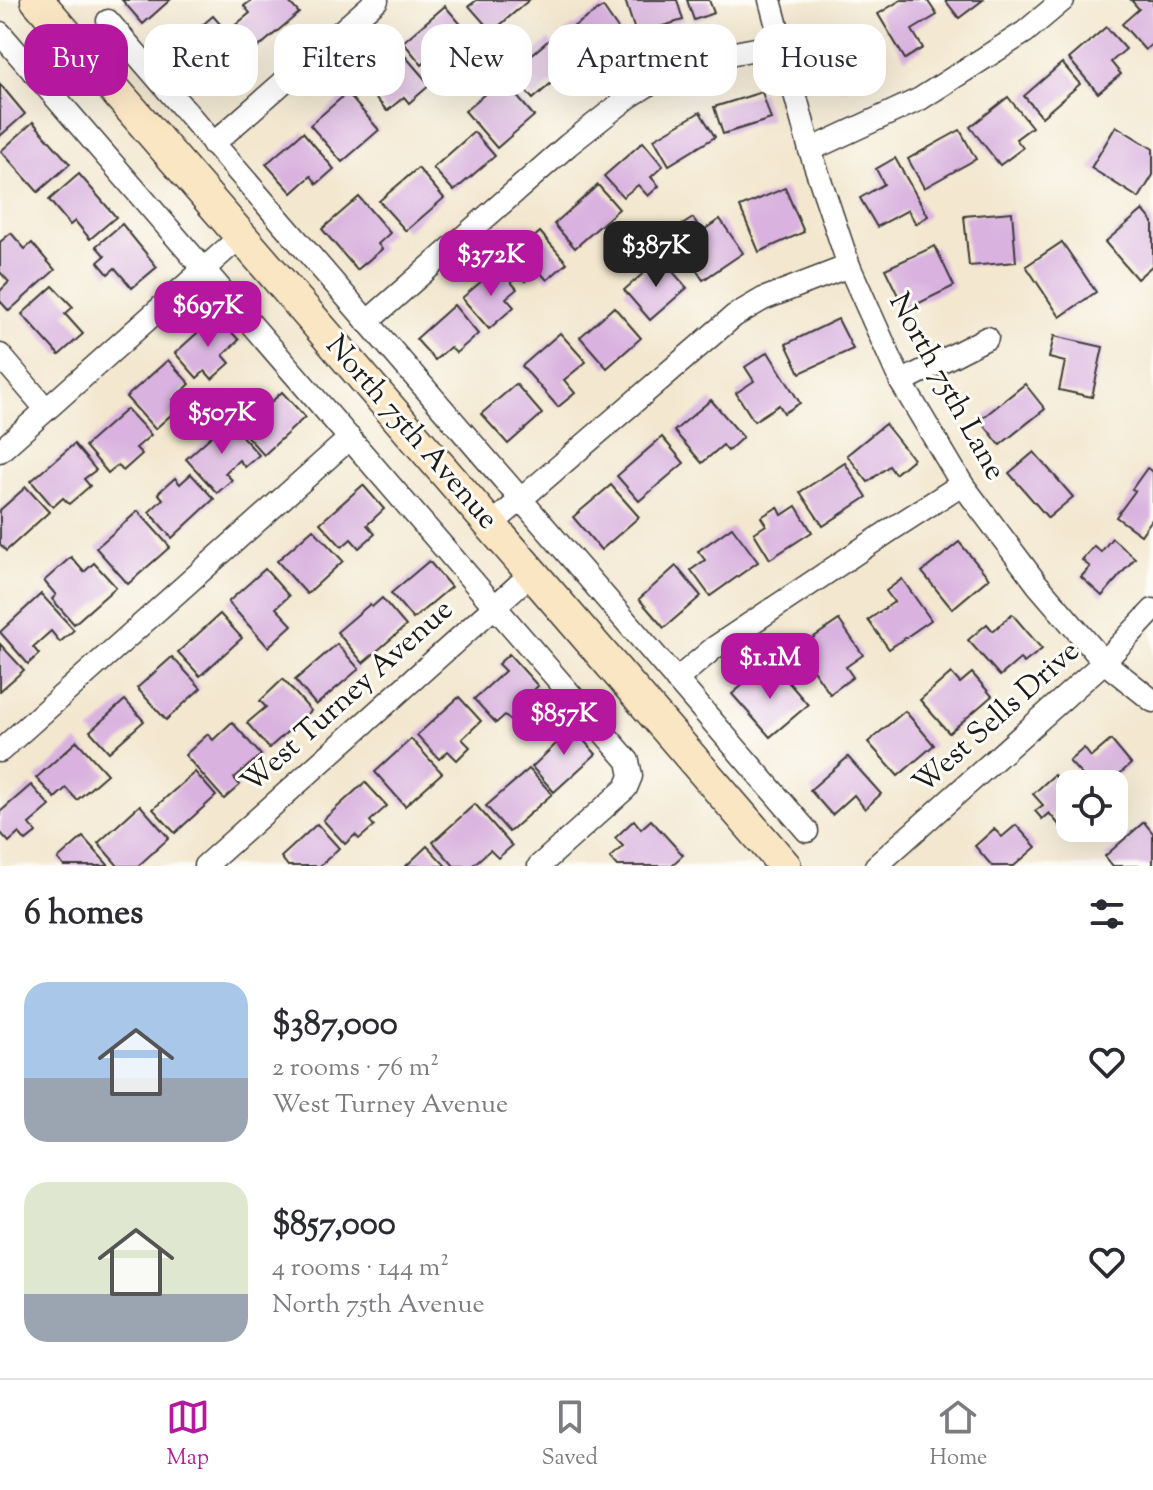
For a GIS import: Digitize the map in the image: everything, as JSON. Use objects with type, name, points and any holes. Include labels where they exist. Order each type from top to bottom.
[{"type":"main road","name":"North 75th Avenue","points":[[37,0],[785,866]]},
{"type":"street","points":[[213,144],[377,0]]},
{"type":"street","name":"North 75th Lane","points":[[770,0],[777,24]]},
{"type":"street","points":[[810,150],[920,99],[1025,32],[1063,0]]},
{"type":"street","name":"North 75th Avenue","points":[[108,21],[807,831]]},
{"type":"street","name":"North 75th Avenue","points":[[0,33],[628,761],[631,776],[626,788],[539,866]]},
{"type":"street","points":[[367,322],[568,145],[629,97],[664,75],[724,55],[753,50]]},
{"type":"street","name":"North 75th Lane","points":[[796,96],[810,150],[849,266],[901,382],[962,484],[1037,584],[1104,662],[1153,701]]},
{"type":"street","points":[[0,451],[241,236]]},
{"type":"street","points":[[491,525],[734,316],[763,299],[849,266]]},
{"type":"street","points":[[901,382],[987,338]]},
{"type":"street","points":[[0,355],[46,409]]},
{"type":"street","points":[[0,751],[350,438]]},
{"type":"street","points":[[676,680],[714,648],[962,484]]},
{"type":"street","name":"West Turney Avenue","points":[[205,866],[532,573]]},
{"type":"street","name":"West Sells Drive","points":[[876,866],[1104,662],[1153,610]]},
{"type":"building","points":[[122,0],[170,0],[143,24]]},
{"type":"building","points":[[252,0],[287,0],[299,13],[286,24],[274,24],[274,34],[258,47],[258,24],[236,24],[250,13],[244,6]]},
{"type":"building","points":[[477,0],[529,0],[501,24],[485,24],[469,6]]},
{"type":"building","points":[[625,0],[677,0],[683,20],[670,24],[633,24]]},
{"type":"building","points":[[687,0],[709,0],[714,13],[694,20]]},
{"type":"building","points":[[901,0],[927,0],[937,15],[912,30],[923,48],[905,59],[878,14]]},
{"type":"building","points":[[945,0],[983,0],[959,18]]},
{"type":"building","points":[[1131,0],[1153,0],[1153,43],[1145,50],[1122,24],[1139,9]]},
{"type":"building","points":[[445,6],[461,24],[424,24]]},
{"type":"building","points":[[603,7],[615,24],[577,24]]},
{"type":"building","points":[[213,16],[220,24],[204,24]]},
{"type":"building","points":[[421,27],[421,64],[405,44],[405,40]]},
{"type":"building","points":[[1106,27],[1126,49],[1111,62],[1121,74],[1098,93],[1069,59]]},
{"type":"building","points":[[548,41],[548,86],[533,99],[530,96],[532,54]]},
{"type":"building","points":[[405,56],[421,75],[421,93],[409,103],[404,97],[387,111],[374,96],[405,96]]},
{"type":"building","points":[[1062,63],[1080,84],[1042,117],[1024,96]]},
{"type":"building","points":[[0,84],[25,114],[0,136]]},
{"type":"building","points":[[753,95],[763,96],[771,119],[723,134],[714,107]]},
{"type":"building","points":[[344,96],[350,96],[379,130],[342,162],[310,125]]},
{"type":"building","points":[[482,96],[517,96],[534,116],[497,148],[465,111]]},
{"type":"building","points":[[1008,97],[1032,127],[1016,139],[1023,148],[1000,165],[970,127]]},
{"type":"building","points":[[700,112],[715,137],[669,165],[654,139]]},
{"type":"building","points":[[33,122],[70,164],[38,192],[1,151]]},
{"type":"building","points":[[1116,126],[1153,149],[1153,175],[1139,198],[1091,168]]},
{"type":"building","points":[[960,130],[976,159],[924,188],[908,159]]},
{"type":"building","points":[[303,132],[334,169],[317,184],[311,176],[292,193],[266,164]]},
{"type":"building","points":[[474,132],[495,156],[454,191],[433,168]]},
{"type":"building","points":[[643,142],[663,166],[651,177],[659,186],[648,196],[638,185],[623,197],[604,176]]},
{"type":"building","points":[[895,158],[928,216],[916,224],[908,210],[877,227],[860,198],[884,184],[876,169]]},
{"type":"building","points":[[418,168],[444,198],[406,231],[379,201]]},
{"type":"building","points":[[79,174],[116,217],[90,239],[75,221],[70,225],[49,200]]},
{"type":"building","points":[[598,185],[619,209],[575,248],[554,224]]},
{"type":"building","points":[[785,188],[804,232],[759,252],[740,207]]},
{"type":"building","points":[[359,197],[390,233],[378,244],[382,249],[357,270],[322,229]]},
{"type":"building","points":[[1143,210],[1153,222],[1153,265],[1137,279],[1105,242]]},
{"type":"building","points":[[1012,212],[1016,262],[969,266],[964,216]]},
{"type":"building","points":[[693,218],[702,231],[720,219],[743,253],[703,280],[671,232]]},
{"type":"building","points":[[122,224],[157,267],[132,288],[115,268],[108,274],[98,262],[105,256],[96,246]]},
{"type":"building","points":[[540,232],[567,263],[547,280],[538,270],[525,281],[507,261]]},
{"type":"building","points":[[11,233],[25,249],[32,243],[55,270],[9,311],[0,301],[0,291],[9,282],[0,272],[0,242]]},
{"type":"building","points":[[1062,242],[1096,292],[1060,317],[1026,266]]},
{"type":"building","points":[[935,246],[954,286],[905,310],[885,269]]},
{"type":"building","points":[[661,258],[687,288],[650,320],[624,290]]},
{"type":"building","points":[[498,267],[517,289],[506,298],[514,307],[489,329],[462,298]]},
{"type":"building","points":[[53,286],[73,307],[65,314],[83,334],[59,355],[22,314]]},
{"type":"building","points":[[454,305],[478,334],[456,353],[450,347],[435,360],[416,339]]},
{"type":"building","points":[[614,307],[641,338],[607,368],[580,337]]},
{"type":"building","points":[[216,316],[239,340],[223,355],[230,363],[212,379],[205,371],[197,378],[175,353]]},
{"type":"building","points":[[838,319],[853,349],[800,373],[786,344]]},
{"type":"building","points":[[560,333],[586,362],[564,380],[575,393],[558,407],[522,366]]},
{"type":"building","points":[[1054,336],[1103,347],[1092,397],[1059,390],[1065,362],[1049,358]]},
{"type":"building","points":[[768,352],[800,403],[784,413],[779,405],[754,421],[736,393],[754,381],[745,367]]},
{"type":"building","points":[[168,360],[190,384],[173,400],[180,407],[155,429],[126,397]]},
{"type":"building","points":[[516,384],[542,414],[508,444],[481,414]]},
{"type":"building","points":[[1025,384],[1045,409],[1000,445],[980,420]]},
{"type":"building","points":[[282,392],[305,417],[264,455],[241,430],[250,421],[244,415],[260,400],[266,407]]},
{"type":"building","points":[[711,400],[743,437],[728,451],[723,445],[702,463],[674,431]]},
{"type":"building","points":[[127,409],[151,435],[136,448],[142,454],[123,471],[118,465],[108,473],[85,446]]},
{"type":"building","points":[[228,421],[259,455],[245,467],[239,460],[225,473],[232,480],[217,493],[186,459]]},
{"type":"building","points":[[885,424],[913,459],[895,474],[889,466],[868,482],[847,455]]},
{"type":"building","points":[[662,437],[684,463],[639,501],[617,476]]},
{"type":"building","points":[[74,444],[96,470],[84,479],[90,486],[69,504],[63,498],[53,507],[31,481]]},
{"type":"building","points":[[1034,452],[1073,497],[1048,518],[1009,473]]},
{"type":"building","points":[[845,463],[867,497],[823,526],[800,492]]},
{"type":"building","points":[[1147,468],[1153,472],[1153,518],[1141,535],[1116,517]]},
{"type":"building","points":[[191,474],[214,499],[172,538],[149,512],[163,499],[158,493],[175,478],[180,484]]},
{"type":"building","points":[[363,485],[384,509],[367,525],[375,534],[359,548],[351,539],[342,547],[320,523]]},
{"type":"building","points":[[611,485],[639,517],[601,550],[573,517]]},
{"type":"building","points":[[26,487],[49,512],[6,551],[0,544],[0,510]]},
{"type":"building","points":[[796,506],[812,532],[770,559],[754,533],[766,525],[761,517],[778,507],[782,515]]},
{"type":"building","points":[[138,511],[170,547],[128,584],[96,548]]},
{"type":"building","points":[[732,527],[758,562],[710,596],[691,570],[705,560],[698,551]]},
{"type":"building","points":[[313,529],[343,561],[307,594],[277,561]]},
{"type":"building","points":[[1112,538],[1135,558],[1102,596],[1081,577],[1090,567],[1082,560],[1094,546],[1101,552]]},
{"type":"building","points":[[959,542],[989,578],[952,609],[922,572]]},
{"type":"building","points":[[71,557],[84,572],[94,563],[116,587],[74,624],[52,599],[56,595],[44,581]]},
{"type":"building","points":[[429,561],[451,587],[413,619],[391,593]]},
{"type":"building","points":[[676,566],[701,596],[664,628],[639,599]]},
{"type":"building","points":[[265,569],[289,596],[276,608],[292,625],[268,647],[228,602]]},
{"type":"building","points":[[902,579],[931,620],[889,649],[868,620],[894,602],[886,591]]},
{"type":"building","points":[[41,594],[74,630],[60,642],[51,631],[33,647],[39,654],[28,664],[0,632]]},
{"type":"building","points":[[382,598],[406,626],[363,663],[337,632],[370,604],[372,607]]},
{"type":"building","points":[[220,614],[242,638],[200,676],[178,652]]},
{"type":"building","points":[[1012,614],[1042,649],[1024,663],[1020,659],[1000,676],[968,640],[987,624],[993,631]]},
{"type":"building","points":[[839,620],[863,655],[846,667],[853,677],[830,694],[798,648]]},
{"type":"building","points":[[0,644],[24,670],[0,691]]},
{"type":"building","points":[[337,644],[359,669],[316,705],[295,680]]},
{"type":"building","points":[[509,654],[538,686],[521,701],[528,708],[512,722],[505,715],[496,723],[474,699],[505,671],[498,664]]},
{"type":"building","points":[[172,657],[201,688],[166,720],[137,688]]},
{"type":"building","points":[[778,670],[808,705],[770,737],[732,694],[758,672],[766,681]]},
{"type":"building","points":[[951,673],[960,683],[972,673],[992,696],[949,733],[920,700]]},
{"type":"building","points":[[283,679],[311,711],[269,748],[247,723],[266,707],[260,701]]},
{"type":"building","points":[[459,697],[481,721],[462,739],[470,747],[457,760],[448,751],[439,759],[417,735]]},
{"type":"building","points":[[125,700],[144,721],[109,752],[90,731]]},
{"type":"building","points":[[905,711],[934,745],[898,776],[868,742]]},
{"type":"building","points":[[565,720],[596,754],[554,792],[532,767],[558,742],[550,733]]},
{"type":"building","points":[[232,722],[261,755],[234,778],[240,785],[224,799],[185,755],[208,734],[213,740]]},
{"type":"building","points":[[411,739],[442,773],[405,806],[375,772]]},
{"type":"building","points":[[1111,740],[1131,764],[1124,770],[1077,770],[1069,761],[1084,748],[1091,757]]},
{"type":"building","points":[[77,741],[107,774],[77,800],[66,788],[55,798],[36,778]]},
{"type":"building","points":[[848,757],[881,794],[865,809],[854,795],[832,815],[810,790]]},
{"type":"building","points":[[529,769],[552,794],[509,832],[486,806]]},
{"type":"building","points":[[195,772],[216,796],[175,833],[153,809]]},
{"type":"building","points":[[1054,775],[1056,777],[1056,821],[1049,813],[1042,819],[1035,811],[1043,805],[1033,794]]},
{"type":"building","points":[[365,782],[387,806],[370,821],[374,826],[359,839],[355,835],[345,844],[323,820]]},
{"type":"building","points":[[31,785],[50,806],[29,824],[36,833],[26,841],[19,833],[9,842],[0,832],[0,812]]},
{"type":"building","points":[[475,804],[512,846],[498,858],[490,850],[472,866],[454,866],[433,842]]},
{"type":"building","points":[[140,805],[169,838],[138,866],[118,866],[98,843]]},
{"type":"building","points":[[634,820],[641,829],[651,820],[683,855],[671,866],[617,866],[610,858],[623,846],[615,838]]},
{"type":"building","points":[[1144,822],[1153,833],[1153,866],[1113,866],[1105,856],[1121,842],[1128,842],[1128,836]]},
{"type":"building","points":[[317,824],[339,848],[320,866],[288,866],[281,857]]},
{"type":"building","points":[[1016,825],[1036,847],[1014,866],[992,866],[975,846],[994,829],[1002,837]]},
{"type":"building","points":[[83,837],[109,866],[64,866],[58,859]]},
{"type":"building","points":[[427,846],[446,866],[406,866]]}]
